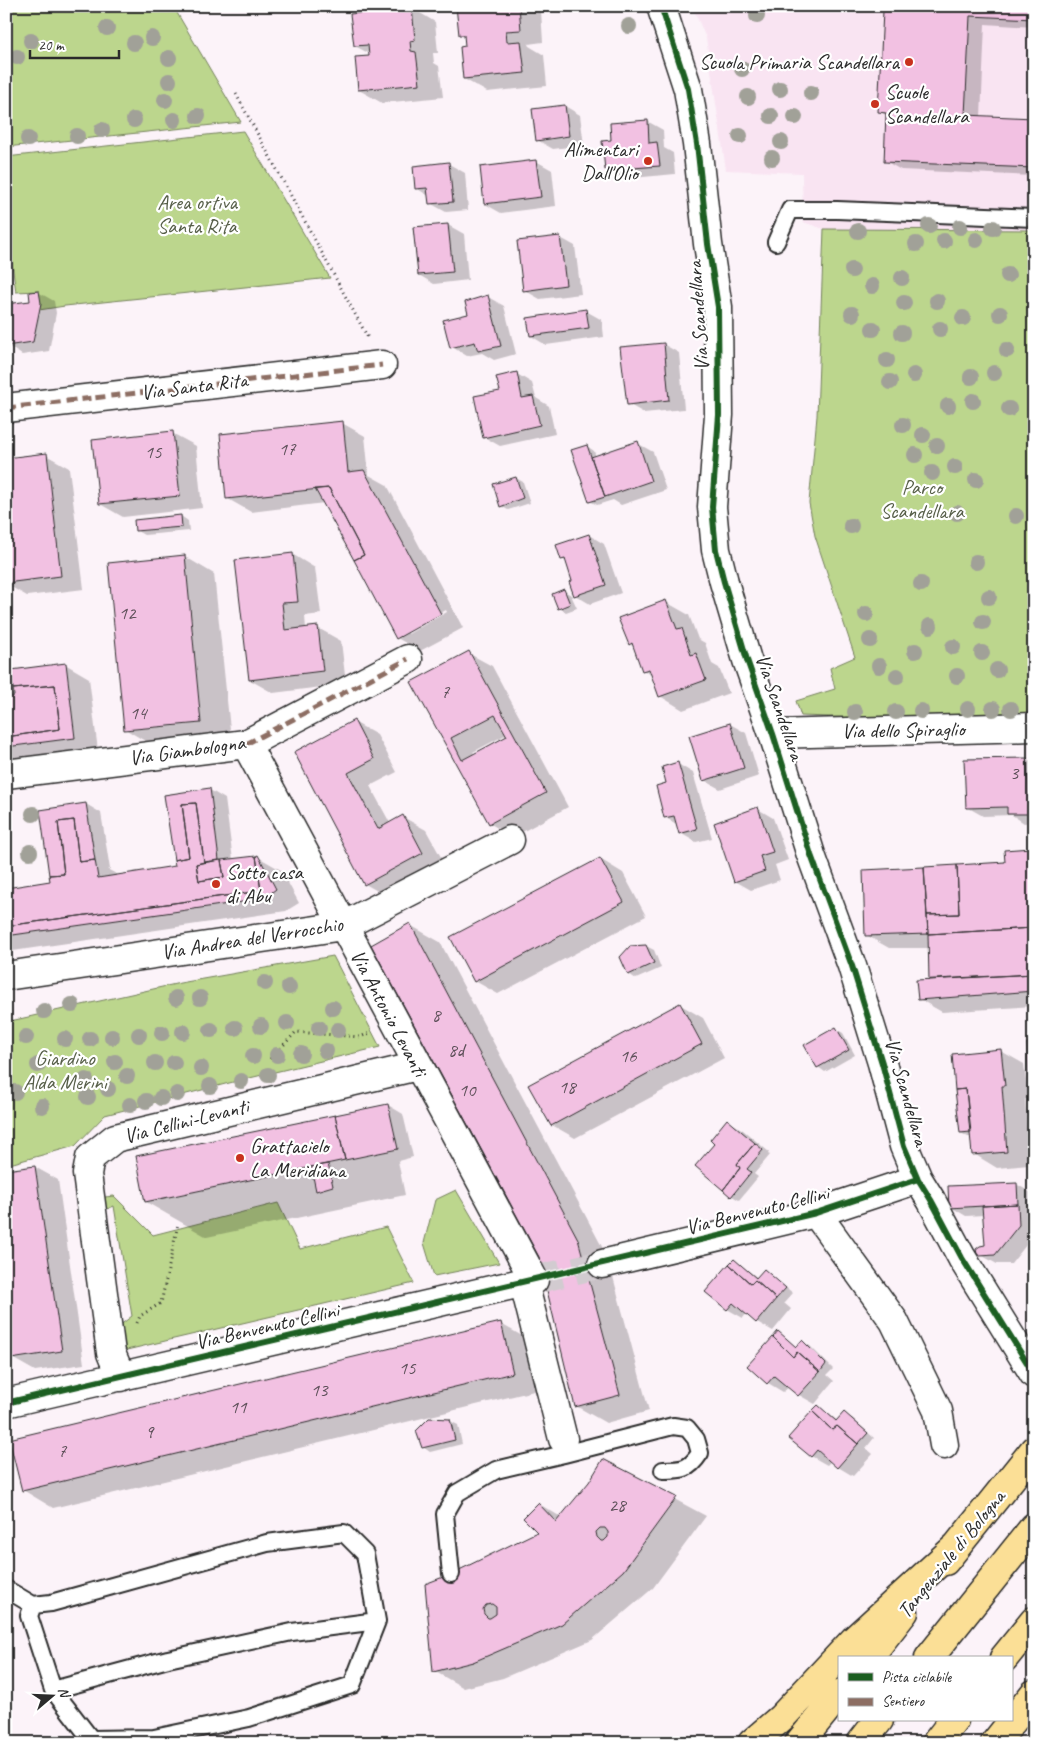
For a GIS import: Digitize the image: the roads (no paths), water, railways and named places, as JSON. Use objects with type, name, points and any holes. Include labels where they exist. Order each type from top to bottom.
[{"type":"highway","name":"Tangenziale di Bologna","points":[[870,1656],[1034,1450]]},
{"type":"highway","points":[[931,1656],[1030,1532]]},
{"type":"highway","points":[[839,1656],[957,1546]]},
{"type":"highway","points":[[1006,1656],[1034,1621]]},
{"type":"highway","points":[[752,1743],[781,1718],[838,1657]]},
{"type":"highway","points":[[1012,1722],[1034,1694]]},
{"type":"highway","points":[[799,1743],[838,1695]]},
{"type":"highway","points":[[861,1743],[877,1722]]},
{"type":"highway","points":[[936,1743],[952,1722]]},
{"type":"highway","points":[[995,1743],[1012,1722]]},
{"type":"street","name":"Via Scandellara","points":[[661,6],[688,89],[718,307],[719,415],[712,507],[716,550],[724,582],[747,660],[811,855],[852,966],[882,1063],[904,1146],[918,1179],[962,1258],[1034,1374]]},
{"type":"street","name":"Via Santa Rita","points":[[6,408],[382,364]]},
{"type":"street","name":"Via Giambologna","points":[[6,774],[246,744],[408,658]]},
{"type":"street","name":"Via dello Spiraglio","points":[[772,734],[1034,727]]},
{"type":"street","name":"Via Antonio Levanti","points":[[246,744],[418,1066],[529,1282],[564,1446]]},
{"type":"street","name":"Via Andrea del Verrocchio","points":[[6,976],[343,926],[510,840]]},
{"type":"street","name":"Via Cellini-Levanti","points":[[121,1377],[111,1353],[87,1174],[90,1158],[115,1138],[418,1066]]},
{"type":"street","name":"Via Benvenuto Cellini","points":[[602,1264],[816,1213],[918,1179]]},
{"type":"street","name":"Via Benvenuto Cellini","points":[[816,1213],[894,1321],[938,1411],[944,1444]]},
{"type":"street","name":"Via Benvenuto Cellini","points":[[6,1403],[529,1282]]},
{"type":"lane","points":[[776,242],[790,210],[1034,218]]},
{"type":"lane","points":[[451,1574],[445,1514],[458,1492],[496,1470],[564,1446],[674,1426],[687,1428],[696,1438],[700,1452],[693,1463],[681,1470],[663,1470]]},
{"type":"lane","points":[[6,1589],[33,1605],[51,1603],[267,1543],[344,1533],[365,1554],[377,1621],[352,1685],[239,1720],[154,1738],[91,1739],[53,1690],[29,1616],[33,1605]]},
{"type":"lane","points":[[53,1690],[168,1659],[292,1632],[377,1621]]},
{"type":"tunnel","points":[[534,1280],[602,1264]]},
{"type":"place","name":"Scuola Primaria Scandellara","points":[[909,62]]},
{"type":"place","name":"Scuole Scandellara","points":[[875,104]]},
{"type":"place","name":"Alimentari Dall'Olio","points":[[648,161]]},
{"type":"place","name":"Sotto casa di Abu","points":[[216,884]]},
{"type":"place","name":"Grattacielo La Meridiana","points":[[240,1158]]},
{"type":"park label","name":"Area ortiva Santa Rita","points":[[197,214]]},
{"type":"park label","name":"Parco Scandellara","points":[[922,499]]},
{"type":"park label","name":"Giardino Alda Merini","points":[[65,1070]]}]
